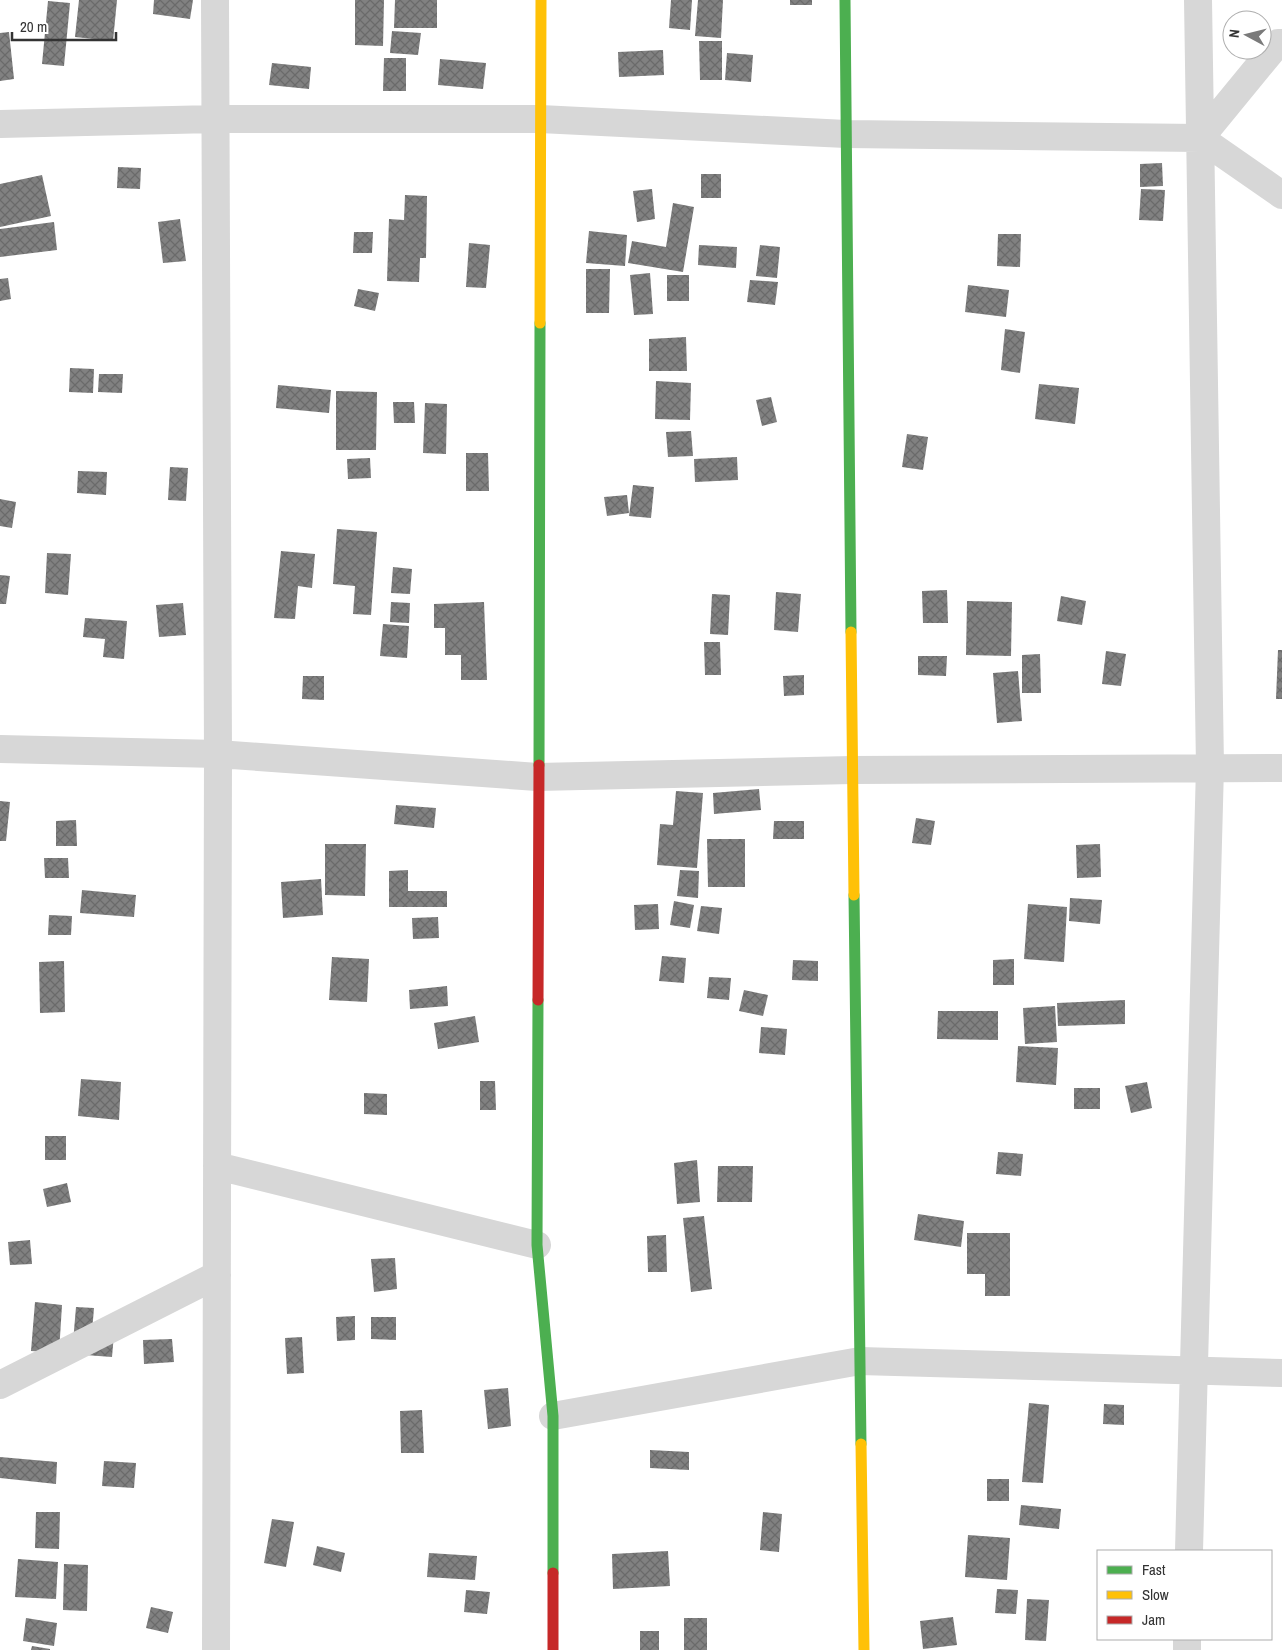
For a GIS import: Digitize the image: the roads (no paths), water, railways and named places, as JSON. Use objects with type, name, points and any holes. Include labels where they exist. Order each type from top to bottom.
[{"type":"street","points":[[215,0],[218,754],[216,1650]]},
{"type":"street","points":[[541,0],[537,777],[537,1245],[553,1416],[553,1650]]},
{"type":"street","points":[[845,0],[852,770],[864,1650]]},
{"type":"street","points":[[1189,1550],[1210,767],[1198,0]]},
{"type":"street","points":[[1200,138],[1278,43],[1282,43]]},
{"type":"street","points":[[0,124],[215,119],[540,119],[846,134],[1200,138],[1282,195]]},
{"type":"street","points":[[0,749],[218,754],[537,777],[852,770],[1282,768]]},
{"type":"street","points":[[217,1166],[537,1245]]},
{"type":"street","points":[[0,1385],[217,1275]]},
{"type":"street","points":[[553,1416],[860,1361],[1282,1373]]}]
